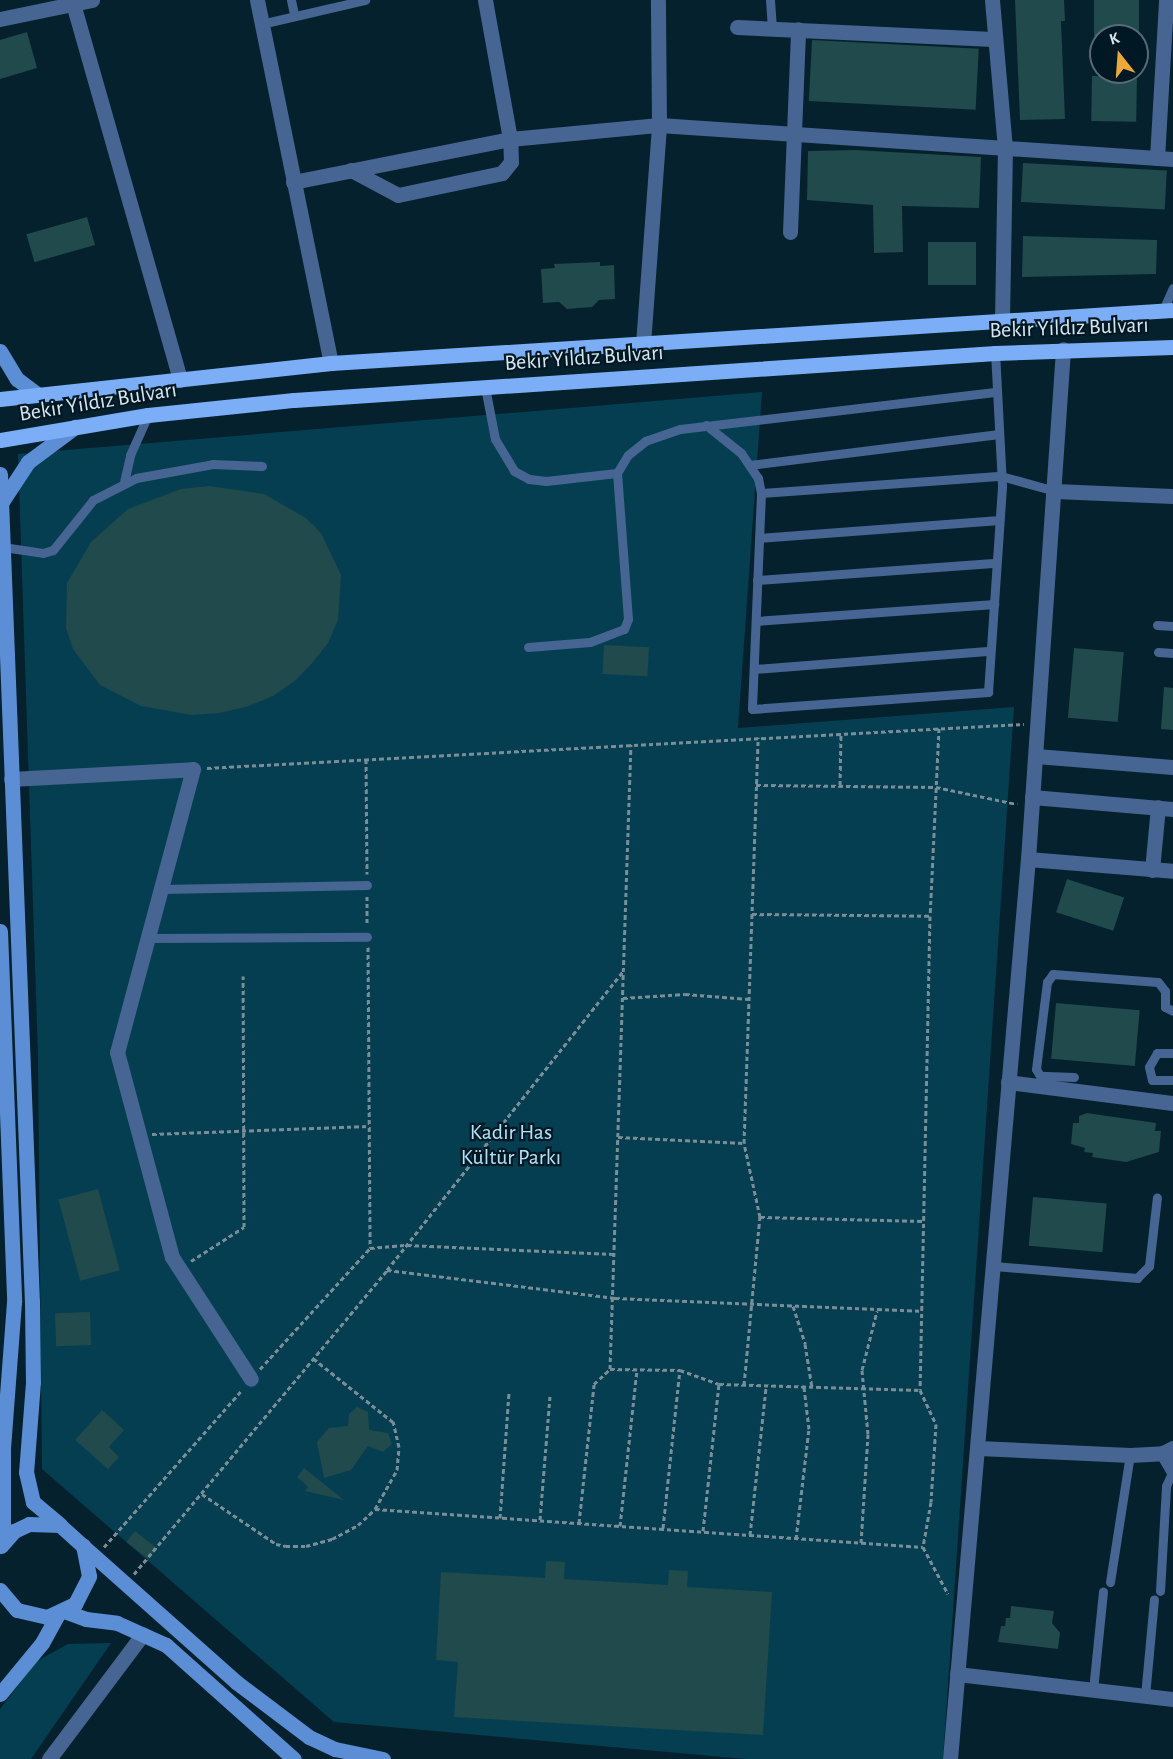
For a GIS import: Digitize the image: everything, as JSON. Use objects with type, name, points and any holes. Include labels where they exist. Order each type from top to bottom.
[{"type":"main road","name":"Bekir Yıldız Bulvarı","points":[[0,399],[331,363],[1168,310]]},
{"type":"main road","name":"Bekir Yıldız Bulvarı","points":[[0,440],[148,416],[485,387],[1063,349],[1173,347]]},
{"type":"street","points":[[0,19],[72,2],[92,0]]},
{"type":"street","points":[[257,0],[331,363]]},
{"type":"street","points":[[351,170],[398,195],[502,173],[511,162],[510,139],[485,0]]},
{"type":"street","points":[[643,344],[659,125],[658,0]]},
{"type":"street","points":[[992,0],[993,39],[1005,148],[1002,321]]},
{"type":"street","points":[[1157,158],[1166,0]]},
{"type":"street","points":[[72,2],[180,380]]},
{"type":"street","points":[[737,27],[993,39]]},
{"type":"street","points":[[790,232],[798,29]]},
{"type":"street","points":[[293,182],[510,139],[659,125],[795,131],[1173,159]]},
{"type":"street","points":[[950,1759],[1028,859],[1063,349]]},
{"type":"street","points":[[0,351],[17,379],[38,394]]},
{"type":"street","points":[[1,503],[28,462],[76,426]]},
{"type":"street","points":[[0,474],[33,1342],[26,1472],[33,1502],[236,1682],[309,1737],[335,1749],[383,1759]]},
{"type":"street","points":[[1055,491],[1173,496]]},
{"type":"street","points":[[1036,756],[1173,767]]},
{"type":"street","points":[[11,779],[193,769],[117,1052],[172,1257],[251,1379]]},
{"type":"street","points":[[1032,802],[1165,808],[1152,870]]},
{"type":"street","points":[[1028,859],[1173,871]]},
{"type":"street","points":[[0,931],[4,1161],[14,1302],[2,1448],[2,1545]]},
{"type":"street","points":[[1008,1082],[1173,1104]]},
{"type":"street","points":[[978,1448],[1130,1455],[1168,1450],[1173,1470]]},
{"type":"street","points":[[2,1545],[28,1524],[60,1525]]},
{"type":"street","points":[[0,1694],[42,1643],[61,1612],[84,1591],[89,1576],[83,1546]]},
{"type":"street","points":[[0,1590],[17,1610],[32,1616],[61,1612],[86,1619],[117,1623],[166,1645],[294,1759]]},
{"type":"street","points":[[49,1759],[143,1634]]},
{"type":"street","points":[[957,1674],[1173,1699]]},
{"type":"lane","points":[[291,0],[294,14]]},
{"type":"lane","points":[[261,24],[294,14],[365,0]]},
{"type":"lane","points":[[770,0],[772,28]]},
{"type":"lane","points":[[1168,310],[1173,288]]},
{"type":"lane","points":[[706,425],[730,442],[750,465],[761,493],[752,709],[988,692],[1001,476],[995,353]]},
{"type":"lane","points":[[485,387],[495,439],[514,471],[529,479],[546,481],[617,473]]},
{"type":"lane","points":[[528,647],[590,642],[624,629],[628,618],[617,473],[628,455],[645,441],[667,431],[706,425],[997,392]]},
{"type":"lane","points":[[124,482],[130,455],[148,416]]},
{"type":"lane","points":[[750,465],[999,434]]},
{"type":"lane","points":[[3,547],[43,553],[53,550],[82,511],[124,482],[201,465],[262,466]]},
{"type":"lane","points":[[761,493],[1001,476],[1055,491]]},
{"type":"lane","points":[[759,538],[999,520]]},
{"type":"lane","points":[[757,580],[996,563]]},
{"type":"lane","points":[[756,621],[993,604]]},
{"type":"lane","points":[[1157,625],[1173,626]]},
{"type":"lane","points":[[754,669],[990,651]]},
{"type":"lane","points":[[1158,652],[1173,653]]},
{"type":"lane","points":[[161,889],[367,885]]},
{"type":"lane","points":[[147,938],[368,937]]},
{"type":"lane","points":[[1074,1077],[1040,1076],[1036,1069],[1047,982],[1053,974],[1158,982],[1165,991],[1165,1007],[1173,1011]]},
{"type":"lane","points":[[1173,1053],[1157,1053],[1149,1067],[1152,1080],[1173,1080]]},
{"type":"lane","points":[[994,1266],[1137,1278],[1149,1266],[1157,1197]]},
{"type":"lane","points":[[1110,1582],[1130,1455]]},
{"type":"lane","points":[[1145,1696],[1157,1595],[1166,1486],[1173,1470]]},
{"type":"lane","points":[[1093,1690],[1103,1592]]},
{"type":"path","points":[[193,769],[632,743],[1038,723]]},
{"type":"path","points":[[939,728],[930,916],[920,1390],[936,1424],[932,1502],[923,1547],[962,1619]]},
{"type":"path","points":[[840,786],[841,733]]},
{"type":"path","points":[[744,1385],[760,1217],[744,1143],[758,737]]},
{"type":"path","points":[[579,1523],[594,1384],[610,1369],[615,1298],[614,1254],[632,743]]},
{"type":"path","points":[[366,759],[370,1248]]},
{"type":"path","points":[[756,785],[936,787],[1032,802]]},
{"type":"path","points":[[752,914],[930,916]]},
{"type":"path","points":[[148,1560],[387,1270],[624,970]]},
{"type":"path","points":[[179,1269],[244,1227],[243,976]]},
{"type":"path","points":[[623,998],[685,994],[749,999]]},
{"type":"path","points":[[139,1134],[369,1126]]},
{"type":"path","points":[[618,1137],[744,1143]]},
{"type":"path","points":[[760,1217],[924,1221]]},
{"type":"path","points":[[407,1245],[614,1254]]},
{"type":"path","points":[[387,1270],[615,1298],[921,1311]]},
{"type":"path","points":[[794,1306],[806,1344],[812,1388]]},
{"type":"path","points":[[861,1543],[868,1434],[862,1370],[876,1311],[885,1310]]},
{"type":"path","points":[[202,1494],[276,1544],[286,1546],[306,1546],[332,1539],[358,1525],[375,1509],[397,1470],[399,1447],[393,1422],[314,1359]]},
{"type":"path","points":[[610,1369],[680,1370],[719,1384],[920,1390]]},
{"type":"path","points":[[620,1526],[638,1370]]},
{"type":"path","points":[[663,1528],[680,1370]]},
{"type":"path","points":[[703,1531],[719,1384]]},
{"type":"path","points":[[750,1535],[766,1387]]},
{"type":"path","points":[[796,1539],[809,1429],[804,1387]]},
{"type":"path","points":[[500,1518],[509,1391]]},
{"type":"path","points":[[540,1520],[550,1396]]},
{"type":"path","points":[[375,1509],[923,1547]]},
{"type":"path","points":[[114,1533],[119,1528]]},
{"type":"green space","name":"Kadir Has Kültür Parkı","points":[[762,392],[738,728],[1014,707],[943,1759],[746,1759],[334,1722],[42,1469],[38,1056],[18,454]]},
{"type":"green space","points":[[111,1643],[31,1759],[0,1759],[0,1709],[37,1661],[68,1644]]},
{"type":"building","points":[[1015,0],[1064,0],[1065,21],[1061,21],[1065,119],[1020,120]]},
{"type":"building","points":[[1094,0],[1139,0],[1139,24],[1094,24]]},
{"type":"building","points":[[27,32],[37,68],[0,79],[0,40]]},
{"type":"building","points":[[812,40],[979,49],[976,110],[809,101]]},
{"type":"building","points":[[1092,84],[1137,84],[1136,122],[1091,121]]},
{"type":"building","points":[[855,150],[981,157],[979,208],[902,206],[903,252],[874,253],[873,205],[807,200],[808,151]]},
{"type":"building","points":[[1023,163],[1167,171],[1165,209],[1021,202]]},
{"type":"building","points":[[87,217],[95,245],[34,262],[26,234]]},
{"type":"building","points":[[1023,236],[1157,240],[1156,274],[1022,277]]},
{"type":"building","points":[[928,242],[976,242],[976,285],[928,285]]},
{"type":"building","points":[[600,262],[600,266],[614,265],[615,299],[599,300],[592,307],[567,309],[559,302],[543,303],[541,269],[555,268],[554,264]]},
{"type":"building","points":[[209,486],[264,494],[306,518],[321,533],[341,575],[338,620],[328,643],[314,661],[296,680],[273,696],[246,707],[219,713],[192,715],[141,706],[100,685],[73,649],[66,628],[67,583],[91,542],[128,509],[181,489]]},
{"type":"building","points":[[604,645],[649,647],[647,676],[602,674]]},
{"type":"building","points":[[1074,648],[1124,652],[1118,722],[1068,718]]},
{"type":"building","points":[[1164,687],[1173,688],[1173,730],[1161,729]]},
{"type":"building","points":[[1067,879],[1124,898],[1113,931],[1056,912]]},
{"type":"building","points":[[1056,1003],[1140,1010],[1135,1066],[1051,1059]]},
{"type":"building","points":[[1087,1113],[1156,1123],[1155,1131],[1161,1131],[1159,1152],[1126,1162],[1092,1157],[1093,1153],[1084,1152],[1085,1148],[1071,1144],[1073,1123],[1079,1123],[1079,1116]]},
{"type":"building","points":[[98,1189],[120,1270],[80,1281],[58,1200]]},
{"type":"building","points":[[1033,1197],[1107,1203],[1102,1252],[1029,1246]]},
{"type":"building","points":[[90,1312],[91,1345],[56,1346],[55,1313]]},
{"type":"building","points":[[357,1407],[368,1412],[369,1430],[388,1433],[392,1444],[383,1452],[368,1446],[351,1470],[324,1478],[317,1442],[329,1428],[348,1426],[349,1414]]},
{"type":"building","points":[[102,1410],[124,1430],[109,1447],[119,1457],[108,1469],[75,1440]]},
{"type":"building","points":[[304,1468],[344,1500],[305,1491],[308,1487],[297,1477]]},
{"type":"building","points":[[135,1531],[157,1548],[148,1559],[126,1542]]},
{"type":"building","points":[[546,1561],[565,1562],[564,1579],[668,1585],[669,1570],[688,1571],[687,1587],[772,1592],[763,1735],[454,1717],[458,1662],[436,1660],[441,1572],[545,1578]]},
{"type":"building","points":[[1011,1606],[1054,1611],[1052,1623],[1060,1633],[1058,1649],[998,1642],[1001,1626],[1005,1626],[1006,1618],[1010,1618]]}]
